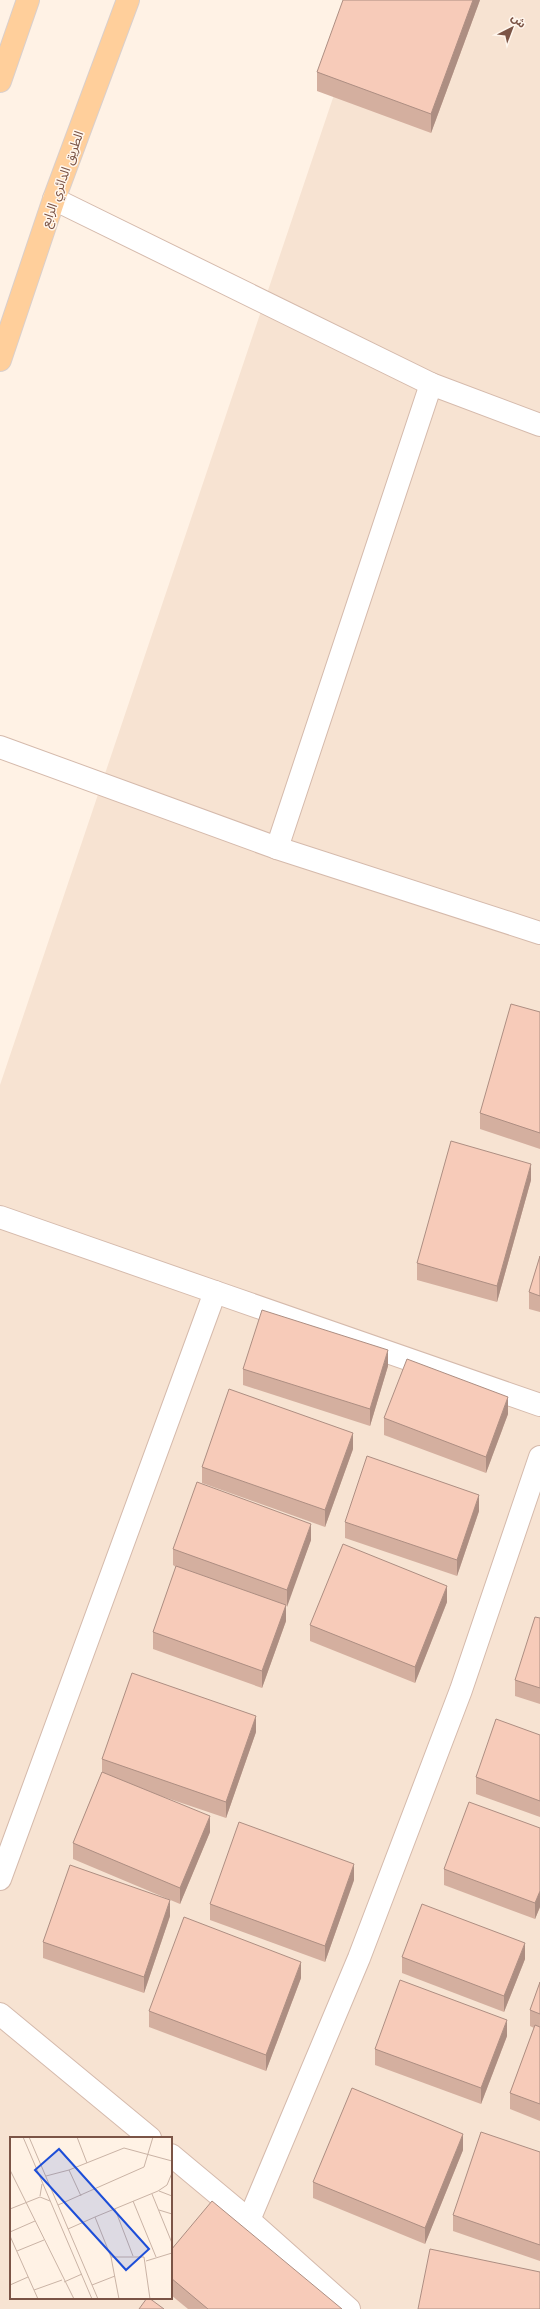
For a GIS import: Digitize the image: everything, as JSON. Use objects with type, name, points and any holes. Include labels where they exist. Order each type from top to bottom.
[{"type":"main road","points":[[0,81],[28,0]]},
{"type":"main road","name":"الطريق الدائري الرابع","points":[[0,360],[54,199],[128,0]]},
{"type":"street","points":[[54,199],[431,384],[540,425]]},
{"type":"street","points":[[277,848],[431,384]]},
{"type":"street","points":[[0,747],[277,848],[540,933]]},
{"type":"street","points":[[0,1217],[540,1405]]},
{"type":"street","points":[[0,1879],[215,1292]]},
{"type":"street","points":[[249,2220],[359,1958],[461,1690],[540,1457]]},
{"type":"street","points":[[0,2014],[149,2137]]},
{"type":"street","points":[[172,2156],[249,2220],[349,2309]]},
{"type":"shaded area","points":[[366,0],[540,0],[540,2309],[0,2309],[0,1085]]},
{"type":"building","points":[[343,0],[473,0],[431,114],[317,72]]},
{"type":"building","points":[[511,1004],[540,1012],[540,1133],[480,1113]]},
{"type":"building","points":[[451,1141],[531,1164],[497,1286],[417,1263]]},
{"type":"building","points":[[540,1256],[540,1296],[529,1292]]},
{"type":"building","points":[[262,1310],[388,1350],[370,1409],[243,1369]]},
{"type":"building","points":[[407,1359],[508,1397],[486,1457],[384,1418]]},
{"type":"building","points":[[229,1389],[353,1433],[325,1510],[202,1467]]},
{"type":"building","points":[[367,1456],[479,1495],[457,1560],[345,1522]]},
{"type":"building","points":[[197,1482],[311,1524],[287,1590],[173,1549]]},
{"type":"building","points":[[343,1544],[447,1586],[415,1667],[310,1625]]},
{"type":"building","points":[[176,1566],[286,1605],[262,1671],[153,1632]]},
{"type":"building","points":[[535,1617],[540,1618],[540,1688],[515,1680]]},
{"type":"building","points":[[132,1673],[256,1716],[226,1802],[102,1759]]},
{"type":"building","points":[[496,1719],[540,1735],[540,1801],[476,1777]]},
{"type":"building","points":[[102,1772],[210,1816],[180,1888],[73,1843]]},
{"type":"building","points":[[469,1802],[540,1828],[540,1891],[535,1903],[444,1869]]},
{"type":"building","points":[[239,1822],[354,1864],[325,1946],[210,1904]]},
{"type":"building","points":[[70,1865],[170,1900],[144,1977],[43,1942]]},
{"type":"building","points":[[422,1904],[525,1943],[504,1996],[402,1957]]},
{"type":"building","points":[[184,1917],[301,1962],[266,2055],[149,2011]]},
{"type":"building","points":[[400,1980],[507,2020],[481,2088],[375,2049]]},
{"type":"building","points":[[540,1982],[540,2014],[530,2010]]},
{"type":"building","points":[[535,2025],[540,2027],[540,2104],[510,2093]]},
{"type":"building","points":[[352,2088],[463,2134],[425,2228],[313,2182]]},
{"type":"building","points":[[481,2132],[540,2152],[540,2245],[453,2215]]},
{"type":"building","points":[[212,2201],[342,2309],[208,2309],[172,2279],[172,2249]]},
{"type":"building","points":[[430,2249],[540,2272],[540,2309],[418,2309]]},
{"type":"building","points":[[146,2299],[150,2299],[164,2309],[139,2309]]}]
